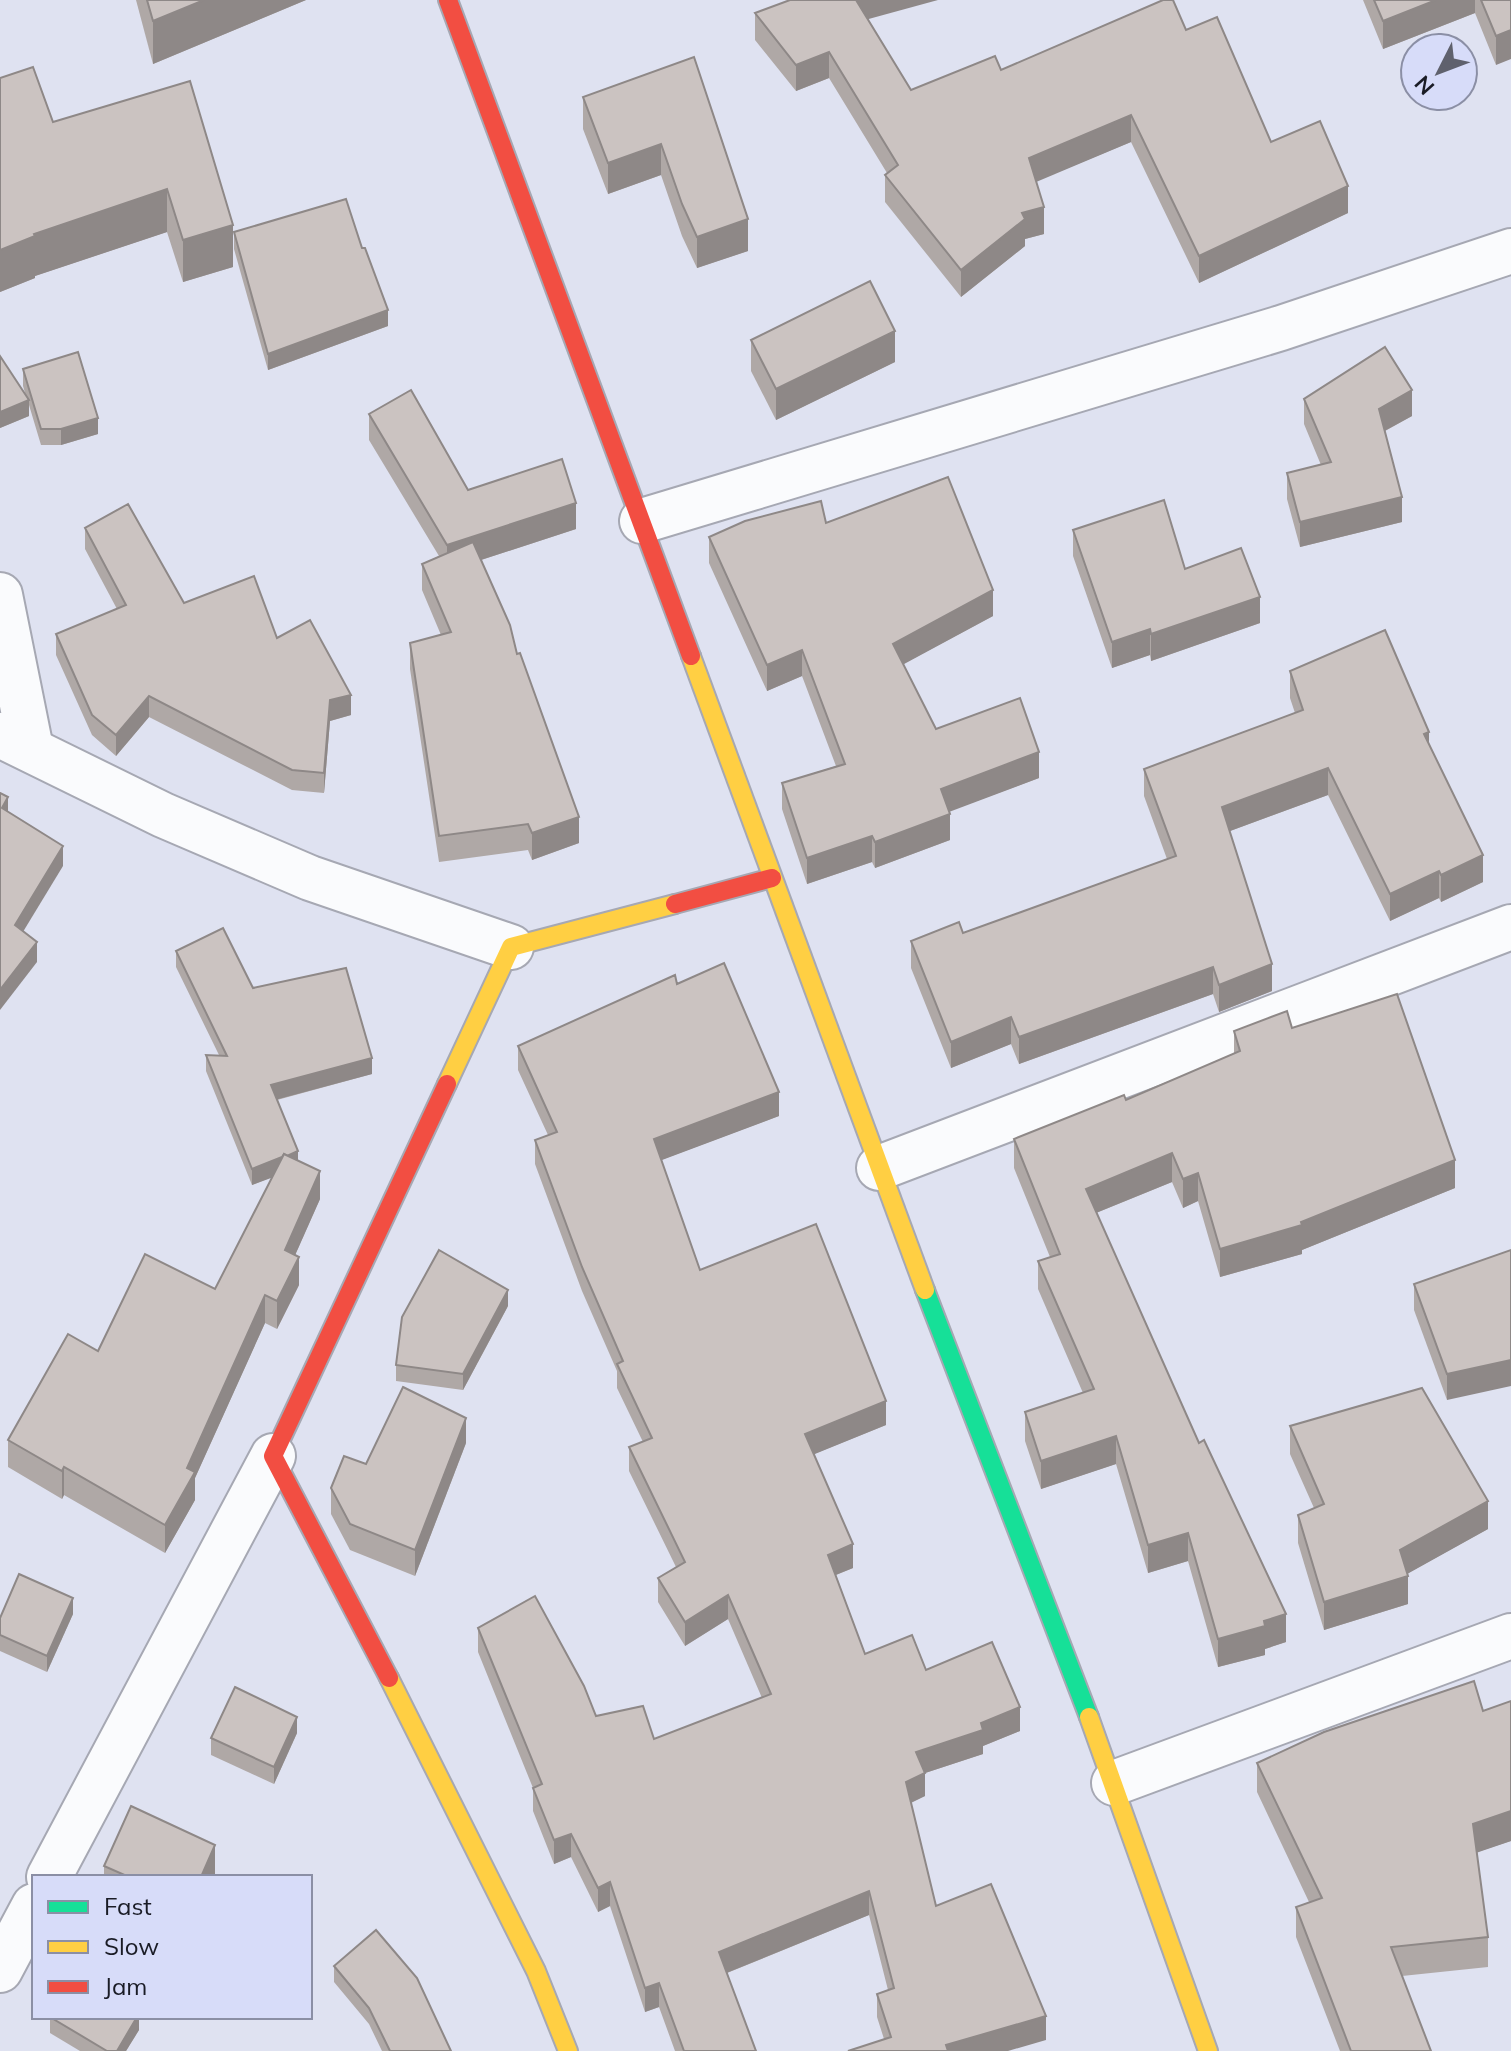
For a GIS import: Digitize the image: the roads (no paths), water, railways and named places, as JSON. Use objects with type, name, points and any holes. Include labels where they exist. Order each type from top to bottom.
[{"type":"street","points":[[448,0],[879,1168],[1114,1783],[1208,2051]]},
{"type":"street","points":[[642,521],[1281,328],[1511,251]]},
{"type":"street","points":[[0,595],[15,742],[163,815],[310,878],[511,947],[772,878]]},
{"type":"street","points":[[879,1168],[1511,927]]},
{"type":"street","points":[[50,1875],[273,1456],[511,947]]},
{"type":"street","points":[[273,1456],[420,1737],[536,1971],[568,2051]]},
{"type":"street","points":[[1114,1783],[1511,1636]]},
{"type":"street","points":[[0,1970],[32,1910]]}]
